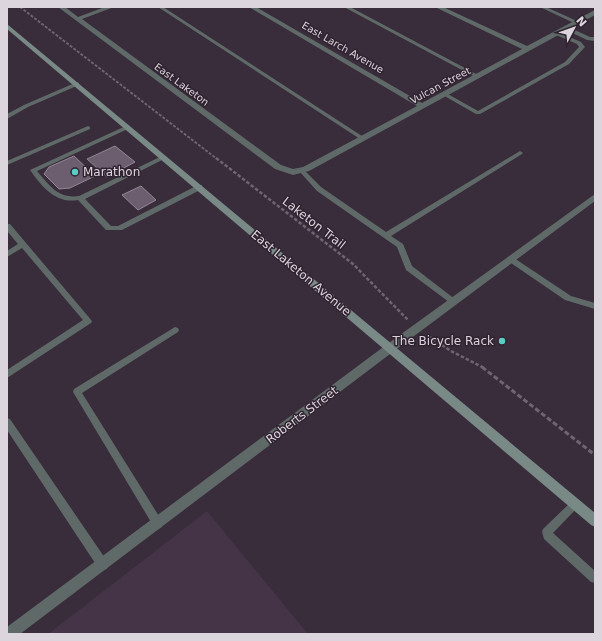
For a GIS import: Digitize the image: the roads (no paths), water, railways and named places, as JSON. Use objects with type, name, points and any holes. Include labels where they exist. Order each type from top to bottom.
[{"type":"main road","name":"East Laketon Avenue","points":[[7,26],[595,521]]},
{"type":"street","name":"East Laketon","points":[[61,7],[278,167],[293,172]]},
{"type":"street","points":[[77,19],[111,7]]},
{"type":"street","name":"East Larch Avenue","points":[[252,7],[422,106]]},
{"type":"street","points":[[438,7],[526,49]]},
{"type":"street","name":"Vulcan Street","points":[[293,172],[302,170],[595,12]]},
{"type":"street","name":"Roberts Street","points":[[9,634],[158,524],[390,348],[593,201]]},
{"type":"lane","points":[[160,7],[362,138]]},
{"type":"lane","points":[[346,7],[477,76]]},
{"type":"lane","points":[[542,7],[576,22]]},
{"type":"lane","points":[[566,28],[589,39],[595,39]]},
{"type":"lane","points":[[444,94],[478,113],[567,63],[582,47],[579,43],[556,33]]},
{"type":"lane","points":[[7,117],[26,106],[77,84]]},
{"type":"lane","points":[[128,127],[33,170],[55,195],[70,201],[80,198],[164,157]]},
{"type":"lane","points":[[7,163],[88,128]]},
{"type":"lane","points":[[385,236],[520,154]]},
{"type":"lane","points":[[302,170],[319,189],[400,246],[409,268],[453,302]]},
{"type":"lane","points":[[80,198],[109,228],[119,228],[200,187]]},
{"type":"lane","points":[[7,226],[88,321],[7,374]]},
{"type":"lane","points":[[7,254],[23,244]]},
{"type":"lane","points":[[511,259],[568,298],[595,306]]},
{"type":"lane","points":[[158,524],[77,392],[175,330]]},
{"type":"lane","points":[[7,422],[103,565]]},
{"type":"lane","points":[[575,504],[548,532],[548,536],[595,578]]},
{"type":"place","name":"Marathon","points":[[75,172]]},
{"type":"place","name":"The Bicycle Rack","points":[[502,341]]}]
